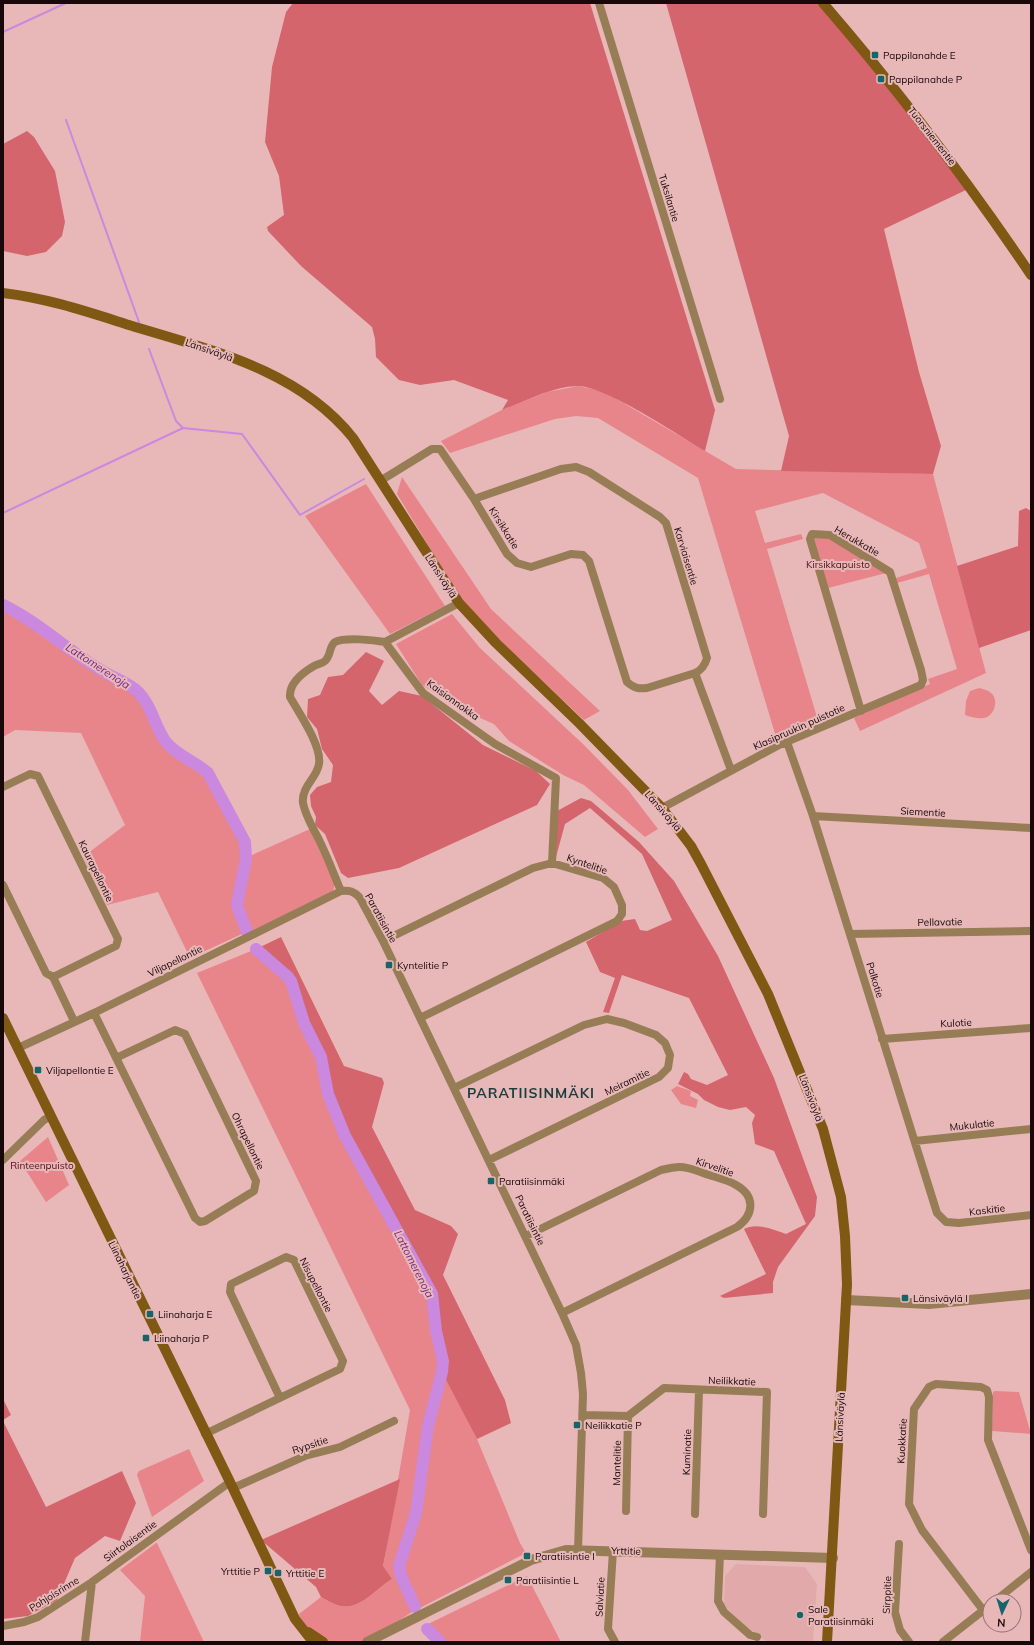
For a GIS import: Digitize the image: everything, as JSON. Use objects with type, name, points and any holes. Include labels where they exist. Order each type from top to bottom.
[{"type":"main road","name":"Tuorsniementie","points":[[823,3],[892,84],[945,152],[1031,275]]},
{"type":"main road","name":"Länsiväylä","points":[[3,293],[55,302],[214,351],[267,372],[291,384],[330,413],[353,438],[459,603],[496,643],[662,808],[684,836],[701,864],[765,988],[805,1081],[823,1129],[835,1167],[841,1197],[845,1236],[846,1300],[833,1558],[827,1642]]},
{"type":"main road","name":"Liinaharjantie","points":[[3,1018],[295,1619],[313,1642]]},
{"type":"main road","name":"Liinaharjantie","points":[[302,1628],[323,1642]]},
{"type":"street","name":"Tuksilantie","points":[[599,3],[720,399]]},
{"type":"street","name":"Kirsikkatie","points":[[380,481],[424,453],[435,448],[443,451],[507,554],[517,563],[532,567],[571,554],[583,554],[589,561],[627,682],[633,687],[640,689],[695,673]]},
{"type":"street","name":"Karviaisentie","points":[[474,499],[561,469],[576,467],[589,472],[660,517],[666,523],[707,658],[700,671],[695,673]]},
{"type":"street","name":"Herukkatie","points":[[861,712],[810,539],[812,534],[830,535],[890,572],[923,680]]},
{"type":"street","points":[[341,891],[320,841],[309,821],[303,802],[306,788],[319,764],[319,756],[309,731],[290,697],[290,691],[295,682],[306,671],[326,661],[335,642],[348,640],[385,642],[459,603]]},
{"type":"street","name":"Kaisionnokka","points":[[385,642],[423,693],[495,744],[556,778],[552,863]]},
{"type":"street","points":[[695,673],[731,770]]},
{"type":"street","name":"Klasipruukin puistotie","points":[[662,808],[731,770],[787,742],[861,712],[921,685],[923,680]]},
{"type":"street","name":"Palkotie","points":[[787,742],[813,816],[934,1206],[937,1213],[946,1222]]},
{"type":"street","name":"Kaurapellontie","points":[[3,786],[30,774],[38,776],[118,939],[116,946],[54,978]]},
{"type":"street","name":"Siementie","points":[[813,816],[1031,828]]},
{"type":"street","name":"Kyntelitie","points":[[383,941],[532,868],[552,863],[603,878],[614,887],[622,905],[622,914],[617,921],[420,1018]]},
{"type":"street","points":[[3,885],[46,973],[54,978],[74,1021]]},
{"type":"street","name":"Paratiisintie","points":[[341,891],[349,890],[360,898],[383,941],[526,1236],[576,1345],[581,1373],[583,1415],[578,1550]]},
{"type":"street","name":"Viljapellontie","points":[[18,1048],[94,1013],[341,891]]},
{"type":"street","name":"Pellavatie","points":[[850,934],[1031,931]]},
{"type":"street","name":"Ohrapellontie","points":[[94,1013],[116,1058],[195,1218],[200,1222],[205,1221],[254,1191],[256,1181],[185,1034],[175,1030],[116,1058]]},
{"type":"street","name":"Meiramitie","points":[[454,1088],[584,1025],[607,1019],[624,1023],[656,1035],[665,1043],[670,1056],[668,1068],[659,1077],[489,1160]]},
{"type":"street","name":"Kulotie","points":[[882,1039],[1031,1028]]},
{"type":"street","points":[[3,1160],[44,1120],[51,1116]]},
{"type":"street","name":"Mukulatie","points":[[915,1141],[1031,1129]]},
{"type":"street","name":"Kirvelitie","points":[[526,1236],[661,1170],[678,1167],[692,1169],[737,1185],[746,1195],[751,1206],[750,1214],[746,1221],[737,1227],[562,1313]]},
{"type":"street","name":"Kaskitie","points":[[946,1222],[959,1223],[1031,1215]]},
{"type":"street","name":"Nisupellontie","points":[[205,1434],[280,1398],[340,1369],[343,1361],[294,1260],[286,1257],[231,1284],[230,1292],[280,1398]]},
{"type":"street","points":[[846,1300],[929,1304],[1031,1294]]},
{"type":"street","name":"Kuokkatie","points":[[982,1609],[922,1530],[910,1504],[914,1409],[929,1387],[936,1384],[981,1387],[987,1390],[989,1397],[988,1440],[1031,1550]]},
{"type":"street","name":"Neilikkatie","points":[[628,1416],[664,1388],[768,1392],[763,1514]]},
{"type":"street","name":"Kuminatie","points":[[695,1514],[699,1390]]},
{"type":"street","points":[[583,1415],[628,1416]]},
{"type":"street","name":"Mantelitie","points":[[626,1511],[628,1416]]},
{"type":"street","name":"Rypsitie","points":[[231,1485],[305,1456],[340,1446],[394,1421]]},
{"type":"street","name":"Siirtolaisentie","points":[[92,1582],[231,1485]]},
{"type":"street","name":"Sirppitie","points":[[899,1544],[895,1612],[900,1630],[909,1642]]},
{"type":"street","name":"Yrttitie","points":[[367,1642],[531,1560],[566,1550],[833,1558]]},
{"type":"street","name":"Salviatie","points":[[613,1551],[608,1629],[615,1642]]},
{"type":"street","points":[[720,1554],[718,1601],[724,1612],[750,1634],[757,1637]]},
{"type":"street","points":[[1005,1593],[1031,1572]]},
{"type":"street","points":[[85,1642],[92,1582]]},
{"type":"street","name":"Pohjoisrinne","points":[[3,1626],[24,1622],[38,1617],[92,1582]]},
{"type":"street","points":[[942,1642],[982,1611]]},
{"type":"shaded area","points":[[293,3],[590,3],[715,410],[705,451],[641,412],[605,393],[589,388],[577,386],[558,389],[502,410],[508,400],[454,380],[420,385],[399,380],[376,357],[375,339],[372,327],[301,266],[268,231],[267,227],[284,215],[279,176],[265,142],[272,67],[286,12]]},
{"type":"shaded area","points":[[666,3],[818,3],[916,121],[966,190],[884,229],[919,372],[941,446],[933,474],[781,471],[789,436]]},
{"type":"shaded area","points":[[27,131],[34,137],[55,171],[65,222],[62,236],[46,252],[27,256],[3,251],[3,144]]},
{"type":"shaded area","points":[[1026,508],[1031,511],[1031,630],[979,648],[957,566],[1018,546],[1019,511]]},
{"type":"shaded area","points":[[366,652],[384,661],[369,691],[382,705],[399,691],[422,696],[483,745],[536,771],[550,784],[537,805],[399,868],[348,878],[341,873],[325,834],[315,825],[316,817],[311,806],[310,795],[317,787],[331,782],[333,765],[322,749],[317,729],[307,717],[308,699],[320,695],[328,677],[343,675]]},
{"type":"shaded area","points":[[581,798],[591,801],[639,842],[674,881],[718,956],[774,1078],[817,1197],[815,1216],[778,1267],[773,1282],[773,1293],[724,1298],[720,1296],[766,1274],[744,1229],[760,1226],[786,1234],[806,1224],[774,1151],[755,1144],[752,1123],[755,1115],[746,1107],[730,1110],[718,1107],[704,1100],[698,1094],[678,1084],[684,1072],[688,1074],[691,1079],[707,1085],[728,1075],[689,998],[622,975],[609,1013],[603,1012],[615,978],[600,972],[586,942],[621,921],[635,919],[640,930],[647,931],[672,920],[642,854],[590,808],[565,824],[556,857],[557,811]]},
{"type":"shaded area","points":[[281,937],[344,1066],[382,1078],[384,1083],[372,1127],[415,1210],[451,1226],[458,1234],[443,1275],[505,1400],[511,1423],[477,1439],[442,1372],[443,1361],[436,1331],[432,1294],[345,1136],[328,1094],[321,1057],[304,1023],[291,981],[256,949]]},
{"type":"shaded area","points":[[3,1399],[11,1415],[3,1420]]},
{"type":"shaded area","points":[[3,1421],[46,1507],[122,1471],[136,1503],[120,1541],[105,1536],[75,1558],[57,1600],[28,1616],[3,1619]]},
{"type":"shaded area","points":[[400,1479],[383,1566],[392,1579],[362,1602],[355,1605],[341,1606],[333,1604],[321,1597],[316,1587],[261,1540]]},
{"type":"shaded area","points":[[736,1564],[805,1567],[817,1584],[813,1642],[767,1642],[743,1624],[724,1605],[725,1576]]},
{"type":"green space","points":[[578,386],[603,391],[736,469],[933,474],[986,673],[860,731],[854,718],[930,684],[928,679],[957,669],[929,574],[897,583],[896,578],[927,568],[919,543],[823,493],[755,511],[765,543],[801,534],[803,539],[767,549],[819,724],[782,739],[776,737],[698,478],[598,418],[576,416],[555,419],[450,453],[441,441],[502,410],[547,392]]},
{"type":"green space","points":[[402,477],[491,609],[600,711],[584,720],[489,630],[466,605],[397,494]]},
{"type":"green space","points":[[366,484],[445,606],[390,634],[305,516]]},
{"type":"green space","name":"Kirsikkapuisto","points":[[824,533],[890,572],[824,589],[812,534]]},
{"type":"green space","points":[[3,609],[12,613],[103,676],[123,685],[138,697],[162,742],[174,754],[199,769],[211,783],[243,847],[234,904],[244,933],[190,958],[158,892],[107,905],[83,857],[125,825],[81,733],[15,730],[3,737]]},
{"type":"green space","points":[[452,614],[480,648],[584,745],[628,790],[658,829],[645,837],[584,785],[563,775],[509,741],[494,724],[459,709],[422,685],[396,644]]},
{"type":"green space","points":[[979,688],[991,693],[995,699],[995,707],[993,711],[988,717],[984,718],[965,715],[966,701],[970,691]]},
{"type":"green space","points":[[310,829],[335,884],[333,891],[251,931],[240,904],[252,855]]},
{"type":"green space","points":[[256,949],[291,981],[304,1023],[321,1057],[328,1094],[345,1136],[432,1294],[443,1361],[443,1372],[477,1439],[520,1543],[526,1553],[418,1609],[408,1593],[415,1610],[367,1642],[325,1642],[302,1627],[299,1614],[321,1597],[333,1604],[341,1606],[355,1605],[362,1602],[392,1579],[383,1567],[410,1410],[197,973]]},
{"type":"green space","points":[[677,1086],[691,1091],[690,1096],[698,1100],[696,1108],[681,1104],[671,1090]]},
{"type":"green space","name":"Rinteenpuisto","points":[[48,1137],[69,1185],[46,1202],[20,1161]]},
{"type":"green space","points":[[993,1392],[1019,1392],[1031,1434],[992,1431]]},
{"type":"green space","points":[[189,1449],[204,1481],[152,1517],[137,1475],[139,1471]]},
{"type":"green space","points":[[156,1543],[204,1642],[140,1642],[145,1596],[120,1570]]},
{"type":"green space","points":[[527,1576],[561,1642],[445,1642],[432,1630],[428,1624]]},
{"type":"waterway","points":[[3,32],[66,3]]},
{"type":"waterway","points":[[66,120],[139,322]]},
{"type":"waterway","points":[[149,349],[176,421],[183,428],[242,434],[300,515],[364,479]]},
{"type":"waterway","points":[[3,513],[183,428]]},
{"type":"waterway","name":"Lattomerenoja","points":[[3,605],[28,619],[99,669],[136,690],[146,702],[158,729],[170,747],[208,773],[245,842],[246,859],[237,905],[247,932]]},
{"type":"waterway","name":"Lattomerenoja","points":[[256,949],[291,981],[304,1023],[321,1057],[328,1094],[345,1136],[432,1294],[436,1331],[443,1361],[442,1372],[428,1426],[416,1513],[399,1566],[401,1576],[415,1607]]},
{"type":"waterway","name":"Lattomerenoja","points":[[427,1629],[440,1642]]},
{"type":"place","name":"Pappilanahde E","points":[[875,55]]},
{"type":"place","name":"Pappilanahde P","points":[[881,79]]},
{"type":"place","name":"Kyntelitie P","points":[[389,965]]},
{"type":"place","name":"Viljapellontie E","points":[[38,1070]]},
{"type":"place","name":"Paratiisinmäki","points":[[491,1181]]},
{"type":"place","name":"Länsiväylä I","points":[[905,1298]]},
{"type":"place","name":"Liinaharja E","points":[[150,1314]]},
{"type":"place","name":"Liinaharja P","points":[[146,1338]]},
{"type":"place","name":"Neilikkatie P","points":[[577,1425]]},
{"type":"place","name":"Paratiisintie I","points":[[527,1556]]},
{"type":"place","name":"Yrttitie P","points":[[268,1571]]},
{"type":"place","name":"Yrttitie E","points":[[278,1573]]},
{"type":"place","name":"Paratiisintie L","points":[[508,1580]]},
{"type":"place","name":"Sale Paratiisinmäki","points":[[800,1615]]},
{"type":"district","name":"PARATIISINMÄKI","points":[[531,1093]]}]
